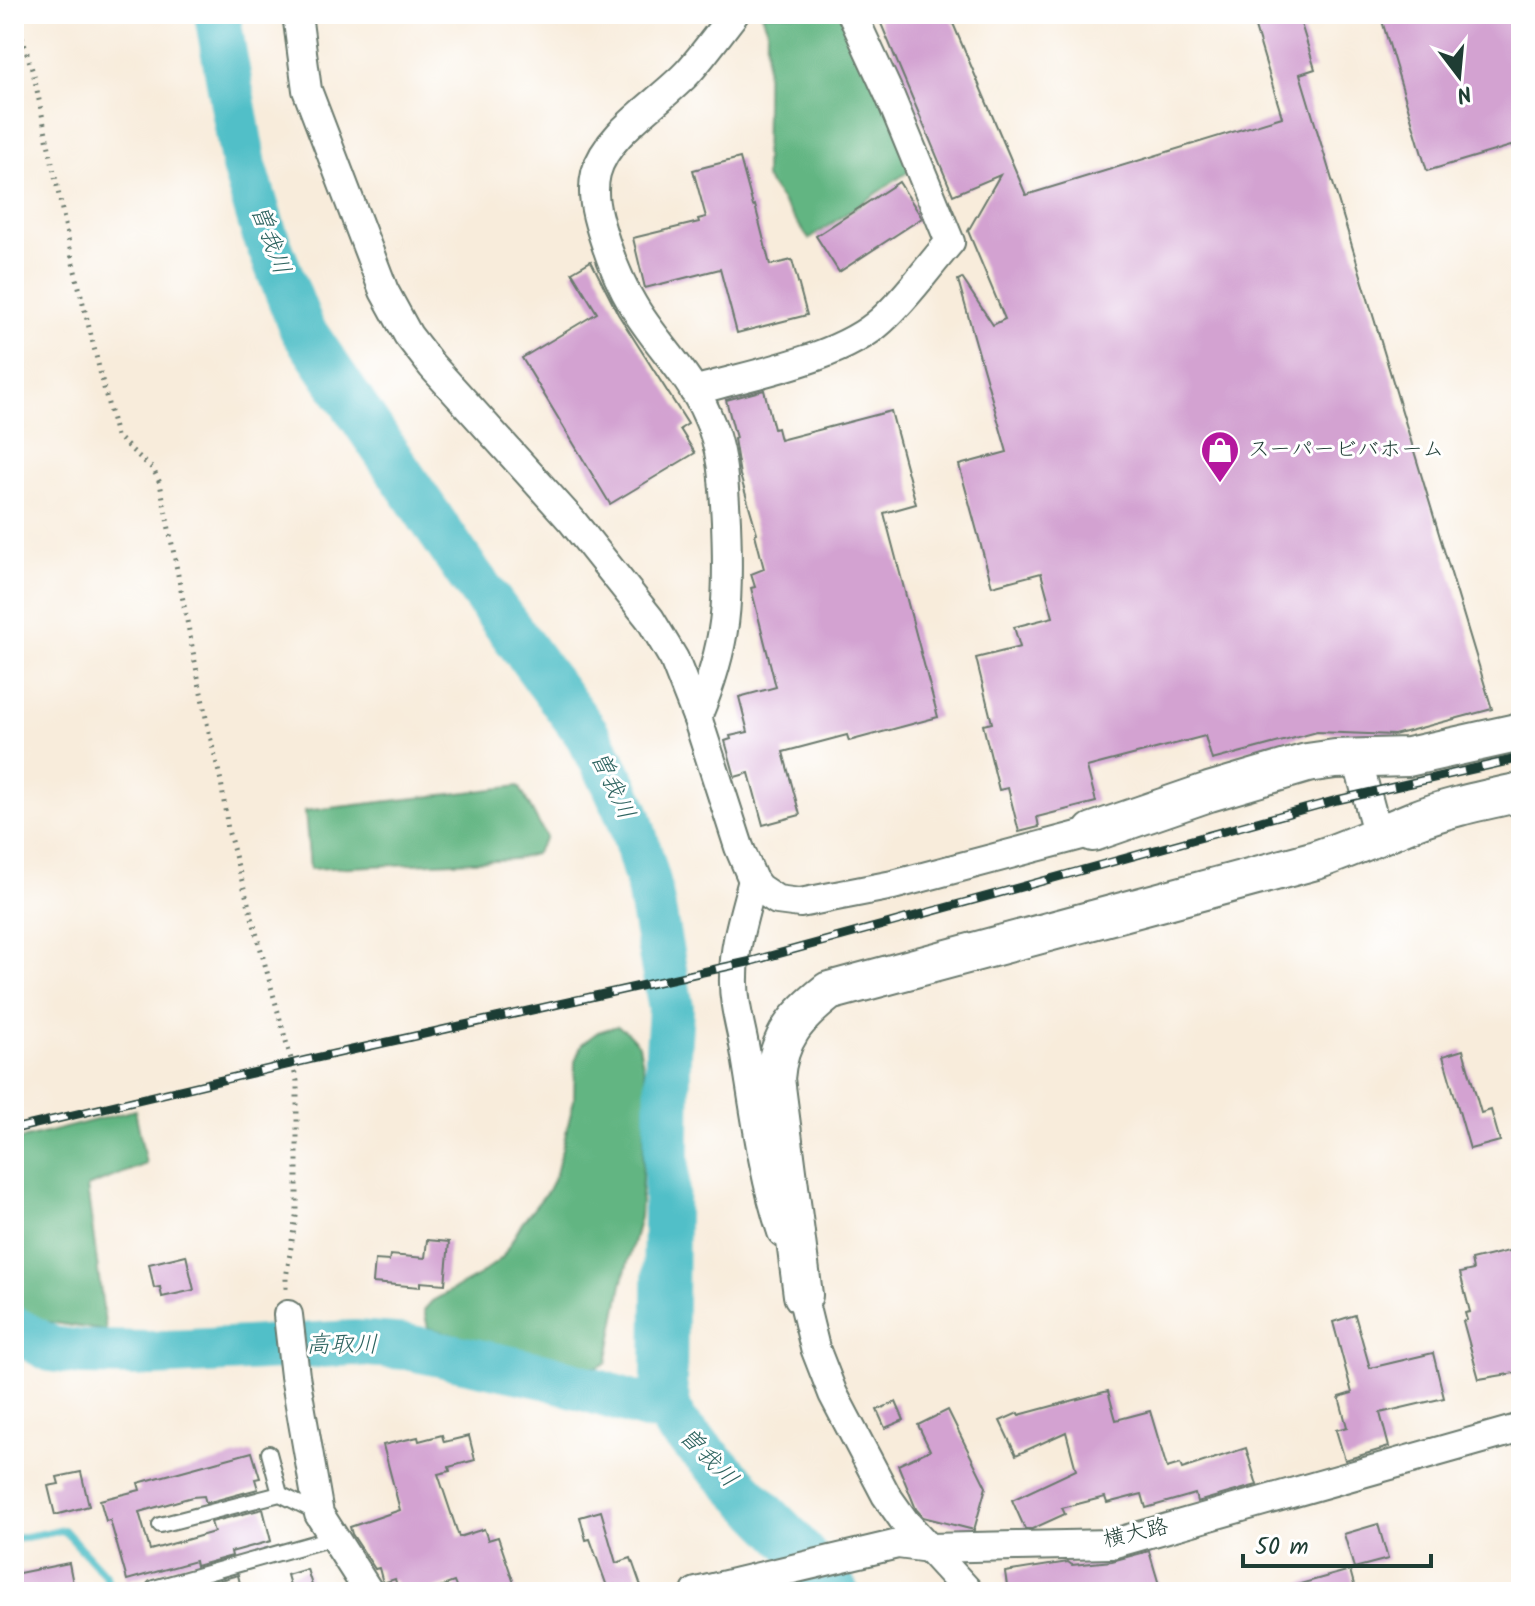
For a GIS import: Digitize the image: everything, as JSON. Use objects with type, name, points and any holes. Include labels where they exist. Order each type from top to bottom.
[{"type":"street","points":[[297,14],[307,90],[384,291],[408,335],[432,366],[572,521],[650,619],[674,659],[697,717],[739,847],[753,880],[777,900],[800,903],[930,876],[1093,832],[1209,792],[1307,763],[1408,757],[1521,732]]},
{"type":"street","points":[[697,717],[714,675],[724,634],[728,590],[724,470],[707,414],[633,306],[621,283],[609,257],[593,194],[596,171],[606,152],[626,127],[691,69],[734,14]]},
{"type":"street","points":[[694,391],[834,350],[858,338],[882,320],[950,242],[852,14]]},
{"type":"street","points":[[1357,759],[1378,836]]},
{"type":"street","points":[[969,1592],[905,1522],[886,1495],[833,1394],[815,1348],[803,1295],[775,1079],[777,1057],[803,1011],[829,991],[859,981],[1316,860],[1456,807],[1521,792]]},
{"type":"street","points":[[753,880],[735,949],[733,979],[736,1010],[773,1206],[803,1295]]},
{"type":"street","points":[[288,1315],[295,1376],[325,1526],[369,1592]]},
{"type":"street","name":"横大路","points":[[704,1590],[898,1544],[929,1548],[1111,1544],[1521,1428]]},
{"type":"lane","points":[[269,1453],[280,1494],[325,1526]]},
{"type":"lane","points":[[160,1525],[280,1494]]},
{"type":"lane","points":[[154,1588],[325,1526]]},
{"type":"path","points":[[15,14],[34,76],[73,263],[116,436],[153,469],[160,483],[221,781],[228,830],[297,1081],[297,1210],[286,1278],[288,1315]]},
{"type":"green space","points":[[762,14],[863,14],[930,157],[809,239],[765,178],[767,28]]},
{"type":"green space","points":[[519,786],[546,837],[535,854],[515,859],[310,869],[305,811]]},
{"type":"green space","points":[[617,1026],[639,1045],[647,1086],[640,1217],[622,1284],[607,1363],[587,1367],[428,1328],[424,1310],[432,1301],[478,1276],[502,1258],[522,1223],[547,1192],[556,1174],[574,1100],[575,1061],[582,1044],[598,1032]]},
{"type":"green space","points":[[135,1110],[146,1164],[87,1187],[106,1331],[29,1319],[14,1305],[14,1141]]},
{"type":"building","name":"スーパービバホーム","points":[[877,14],[949,14],[1026,195],[1282,117],[1251,14],[1298,14],[1315,69],[1300,74],[1492,709],[1394,735],[1317,732],[1212,760],[1205,736],[1087,767],[1096,802],[1037,817],[1039,827],[1019,832],[1008,788],[999,790],[983,725],[992,723],[976,658],[1020,647],[1014,627],[1053,617],[1041,573],[992,586],[959,465],[1007,452],[958,280],[962,278],[993,325],[1005,319],[968,231],[1000,175],[953,195]]},
{"type":"building","points":[[1380,14],[1521,14],[1521,143],[1427,171]]},
{"type":"building","points":[[740,158],[770,265],[792,260],[807,315],[737,333],[720,269],[645,288],[633,238],[699,222],[698,219],[706,217],[693,170]]},
{"type":"building","points":[[899,182],[922,218],[839,272],[816,236]]},
{"type":"building","points":[[591,261],[618,314],[688,424],[680,429],[695,453],[610,504],[522,358],[597,313],[572,272]]},
{"type":"building","points":[[764,390],[780,440],[891,411],[916,504],[884,513],[938,717],[849,741],[847,735],[783,752],[800,815],[763,825],[749,773],[735,777],[725,741],[731,739],[730,736],[748,732],[739,697],[776,687],[751,588],[755,587],[751,574],[764,569],[740,475],[736,438],[726,400]]},
{"type":"building","points":[[1463,1050],[1481,1113],[1491,1110],[1500,1141],[1470,1149],[1443,1056]]},
{"type":"building","points":[[427,1240],[449,1242],[445,1284],[420,1282],[420,1287],[373,1283],[375,1260],[389,1261],[390,1255],[425,1258]]},
{"type":"building","points":[[1521,1248],[1521,1372],[1479,1379],[1463,1321],[1467,1320],[1465,1313],[1470,1312],[1460,1273],[1473,1270],[1471,1260]]},
{"type":"building","points":[[186,1255],[194,1290],[162,1297],[160,1287],[154,1288],[149,1264]]},
{"type":"building","points":[[1355,1315],[1370,1368],[1433,1353],[1444,1398],[1380,1413],[1389,1447],[1345,1460],[1336,1430],[1347,1427],[1339,1397],[1352,1393],[1333,1322]]},
{"type":"building","points":[[1108,1391],[1116,1420],[1150,1411],[1167,1468],[1180,1464],[1182,1469],[1246,1448],[1257,1485],[1197,1502],[1195,1494],[1146,1508],[1142,1494],[1107,1503],[1105,1497],[1062,1508],[1065,1514],[1032,1529],[1025,1529],[1012,1500],[1076,1470],[1066,1432],[1016,1455],[1000,1421],[1018,1413]]},
{"type":"building","points":[[896,1402],[904,1420],[885,1428],[877,1410]]},
{"type":"building","points":[[948,1410],[986,1487],[974,1530],[923,1517],[916,1509],[898,1465],[930,1450],[918,1425]]},
{"type":"building","points":[[442,1435],[444,1442],[469,1436],[475,1460],[449,1467],[450,1471],[438,1474],[459,1537],[484,1529],[488,1540],[498,1537],[517,1592],[458,1592],[454,1582],[425,1592],[399,1592],[395,1579],[383,1583],[379,1568],[375,1569],[352,1534],[350,1527],[400,1510],[383,1445]]},
{"type":"building","points":[[252,1452],[260,1478],[255,1479],[258,1489],[206,1503],[204,1496],[192,1497],[139,1512],[150,1550],[214,1532],[211,1522],[263,1509],[271,1541],[196,1566],[195,1561],[127,1580],[110,1520],[106,1521],[100,1500],[140,1490],[138,1483]]},
{"type":"building","points":[[81,1472],[89,1506],[55,1515],[48,1486],[59,1484],[57,1477]]},
{"type":"building","points":[[601,1511],[616,1563],[631,1558],[643,1592],[609,1592],[590,1539],[586,1540],[580,1517]]},
{"type":"building","points":[[1378,1524],[1388,1559],[1354,1568],[1344,1534]]},
{"type":"building","points":[[1149,1551],[1160,1588],[1145,1592],[1008,1592],[1005,1572],[1068,1562],[1072,1565],[1112,1561]]},
{"type":"building","points":[[69,1563],[74,1589],[14,1592],[14,1574]]},
{"type":"building","points":[[307,1569],[314,1592],[292,1592],[287,1575]]},
{"type":"building","points":[[1350,1570],[1356,1592],[1294,1592],[1293,1586]]},
{"type":"building","points":[[238,1575],[242,1592],[204,1592],[202,1585]]},
{"type":"waterway","name":"曽我川","points":[[217,14],[244,166],[263,230],[302,329],[466,570],[587,734],[629,817],[648,882],[671,1008],[664,1385],[669,1410],[675,1424],[788,1537],[836,1592]]},
{"type":"waterway","name":"高取川","points":[[14,1329],[51,1349],[82,1353],[153,1354],[355,1343],[407,1347],[545,1376],[646,1407],[669,1410]]},
{"type":"waterway","points":[[14,1539],[64,1530],[106,1576],[110,1592]]},
{"type":"railway","points":[[14,1129],[752,961],[1337,800],[1521,758]]},
{"type":"place","name":"スーパービバホーム","points":[[1220,484]]}]
